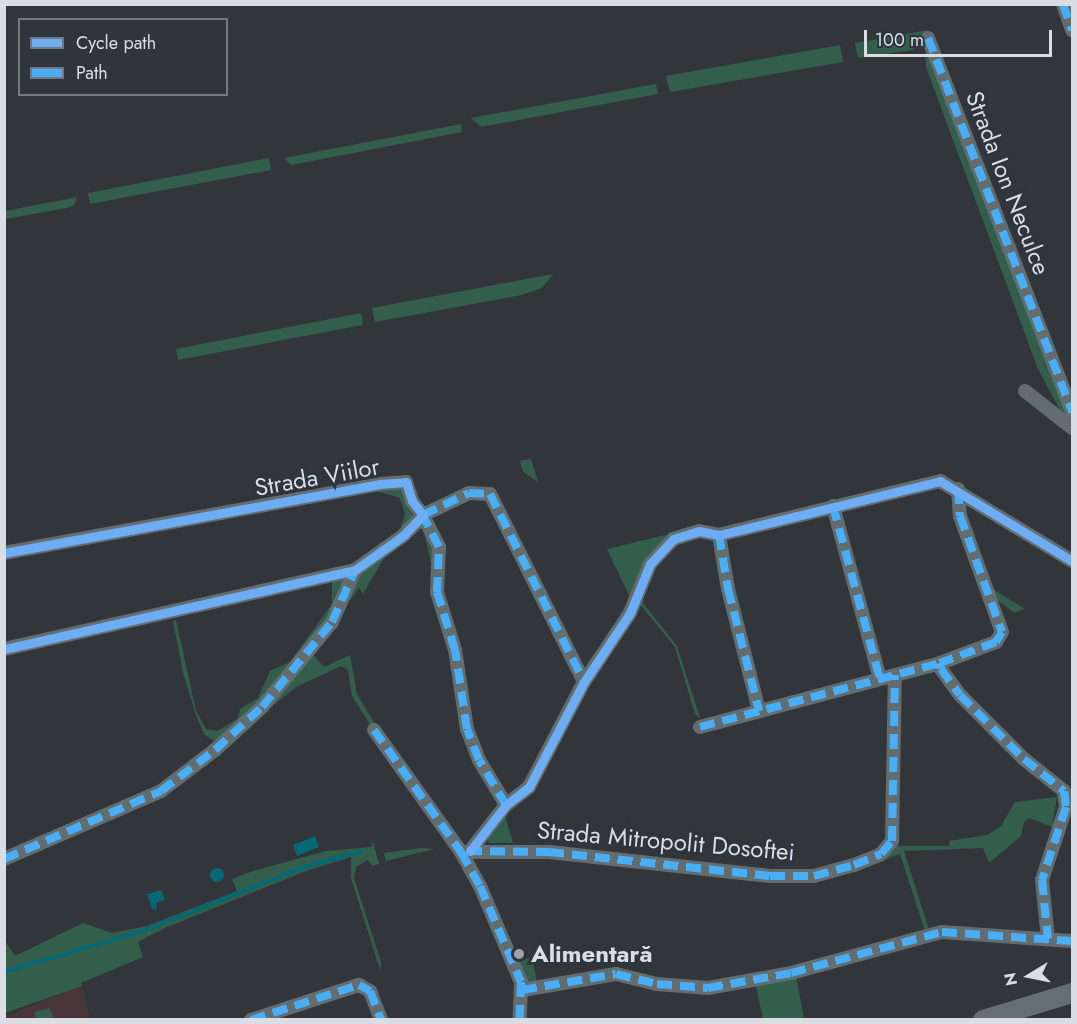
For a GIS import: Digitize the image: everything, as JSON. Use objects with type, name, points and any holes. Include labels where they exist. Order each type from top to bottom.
[{"type":"street","points":[[1063,4],[1072,30]]},
{"type":"street","name":"Strada Ion Neculce","points":[[928,38],[1072,412]]},
{"type":"street","points":[[1025,391],[1072,428]]},
{"type":"street","name":"Strada Mitropolit Dosoftei","points":[[465,852],[506,805],[516,800],[530,787],[584,682],[630,613],[650,564],[665,546],[693,532],[719,535],[940,481],[958,489]]},
{"type":"street","name":"Strada Viilor","points":[[4,553],[379,484],[406,482],[412,501],[423,515]]},
{"type":"street","points":[[958,489],[1072,561]]},
{"type":"street","points":[[700,727],[940,663],[996,642],[1002,632],[960,516],[958,489]]},
{"type":"street","points":[[4,649],[54,641],[355,570],[404,535],[423,515],[469,493],[490,494],[584,682]]},
{"type":"street","points":[[833,506],[880,680]]},
{"type":"street","name":"Strada Mitropolit Dosoftei","points":[[423,515],[439,547],[437,592],[455,650],[467,729],[478,760],[506,805]]},
{"type":"street","points":[[719,535],[728,589],[759,711]]},
{"type":"street","points":[[4,859],[161,790],[215,750],[262,707],[332,622],[355,570]]},
{"type":"street","points":[[940,663],[944,676],[960,695],[1024,759],[1059,786],[1069,804],[1044,864],[1042,895],[1048,939]]},
{"type":"street","name":"Strada Mitropolit Dosoftei","points":[[465,852],[549,852],[802,877],[844,868],[888,848],[893,832],[890,800],[896,755],[895,675]]},
{"type":"street","points":[[374,730],[465,852],[522,990],[520,1020]]},
{"type":"street","points":[[522,990],[616,974],[667,986],[708,988],[791,973],[942,932],[1072,941]]},
{"type":"street","points":[[251,1020],[359,985],[370,991],[381,1020]]},
{"type":"street","points":[[983,1020],[1072,993]]},
{"type":"shaded area","points":[[82,986],[90,1019],[5,1020],[5,1016]]},
{"type":"green space","points":[[928,30],[912,50],[858,58],[855,43]]},
{"type":"green space","points":[[840,45],[843,62],[670,92],[666,76]]},
{"type":"green space","points":[[925,50],[1071,421],[1061,412],[1038,369],[926,67]]},
{"type":"green space","points":[[656,84],[658,94],[481,127],[471,118]]},
{"type":"green space","points":[[461,124],[462,132],[291,165],[284,158]]},
{"type":"green space","points":[[269,158],[271,170],[90,204],[88,193]]},
{"type":"green space","points":[[77,197],[74,205],[67,208],[5,219],[5,211]]},
{"type":"green space","points":[[553,274],[542,288],[522,295],[375,322],[372,308]]},
{"type":"green space","points":[[361,313],[363,325],[178,360],[176,349]]},
{"type":"green space","points":[[531,459],[538,482],[523,472],[520,461]]},
{"type":"green space","points":[[400,486],[413,513],[412,522],[400,530],[405,514],[400,498],[376,491]]},
{"type":"green space","points":[[424,525],[436,553],[432,567],[423,528],[384,558],[363,594],[359,588],[346,606],[360,573]]},
{"type":"green space","points":[[666,535],[670,538],[628,603],[629,595],[607,549]]},
{"type":"green space","points":[[343,578],[343,599],[275,687],[216,743],[204,734],[196,715],[183,672],[173,621],[176,620],[196,711],[206,729],[218,731],[238,718],[240,709],[258,698],[270,671],[290,662],[332,604],[332,579]]},
{"type":"green space","points":[[991,588],[1025,609],[1014,613],[995,598]]},
{"type":"green space","points":[[643,591],[643,603],[677,646],[700,718],[695,714],[675,647],[639,603]]},
{"type":"green space","points":[[313,654],[324,667],[350,655],[357,694],[375,724],[371,726],[352,696],[348,670],[341,666],[296,687],[249,725]]},
{"type":"green space","points":[[1057,797],[1052,827],[1030,818],[1024,822],[1021,836],[989,863],[983,848],[904,851],[930,933],[926,934],[900,854],[876,863],[877,859],[898,846],[950,846],[949,841],[987,835],[1001,826],[1015,802]]},
{"type":"green space","points":[[505,815],[513,843],[489,843],[487,839]]},
{"type":"green space","points":[[373,842],[379,864],[372,866],[368,860],[356,867],[354,878],[381,962],[380,970],[351,878],[351,857],[306,871],[167,927],[138,942],[143,957],[81,983],[82,986],[5,1013],[5,941],[15,956],[83,923],[112,933],[147,926],[237,891],[232,879],[253,871],[326,851],[371,847]]},
{"type":"green space","points":[[421,848],[434,849],[386,861],[384,853]]},
{"type":"green space","points":[[532,957],[537,983],[528,985],[518,962]]},
{"type":"green space","points":[[796,975],[804,1019],[763,1019],[756,986]]},
{"type":"green space","points":[[50,1008],[53,1019],[36,1019],[35,1012]]},
{"type":"water","points":[[315,836],[319,847],[297,856],[293,845]]},
{"type":"water","points":[[214,868],[220,868],[224,875],[220,882],[214,882],[210,878],[210,872]]},
{"type":"water","points":[[161,890],[165,900],[156,903],[157,909],[152,910],[147,894]]},
{"type":"waterway","points":[[4,972],[148,929],[304,867],[361,851]]},
{"type":"marked path","points":[[1063,4],[1072,30]]},
{"type":"marked path","points":[[928,38],[1072,412]]},
{"type":"marked path","points":[[958,489],[960,516],[1002,632],[996,642],[940,663],[941,669],[960,695],[1024,759],[1064,791],[1066,807],[1042,880],[1048,939]]},
{"type":"marked path","points":[[506,805],[479,760],[467,729],[455,650],[437,592],[439,547],[423,515],[469,493],[490,494],[584,682]]},
{"type":"marked path","points":[[833,506],[880,679]]},
{"type":"marked path","points":[[719,535],[728,589],[759,711]]},
{"type":"marked path","points":[[4,859],[161,791],[215,750],[262,707],[332,622],[355,570]]},
{"type":"marked path","points":[[700,727],[940,663]]},
{"type":"marked path","points":[[467,851],[549,852],[770,876],[814,876],[854,865],[881,854],[892,841],[895,675]]},
{"type":"marked path","points":[[374,730],[461,852],[480,886],[521,982],[520,1020]]},
{"type":"marked path","points":[[522,990],[616,974],[657,984],[708,988],[791,973],[942,932],[1072,941]]},
{"type":"marked path","points":[[251,1020],[359,985],[370,991],[381,1020]]},
{"type":"cycle path","points":[[470,851],[506,805],[529,787],[584,682],[630,613],[650,564],[673,539],[699,531],[719,535],[940,481],[1072,561]]},
{"type":"cycle path","points":[[4,553],[379,484],[406,482],[412,501],[423,515],[404,535],[355,570],[4,649]]},
{"type":"place","name":"Alimentară","points":[[519,954]]}]
